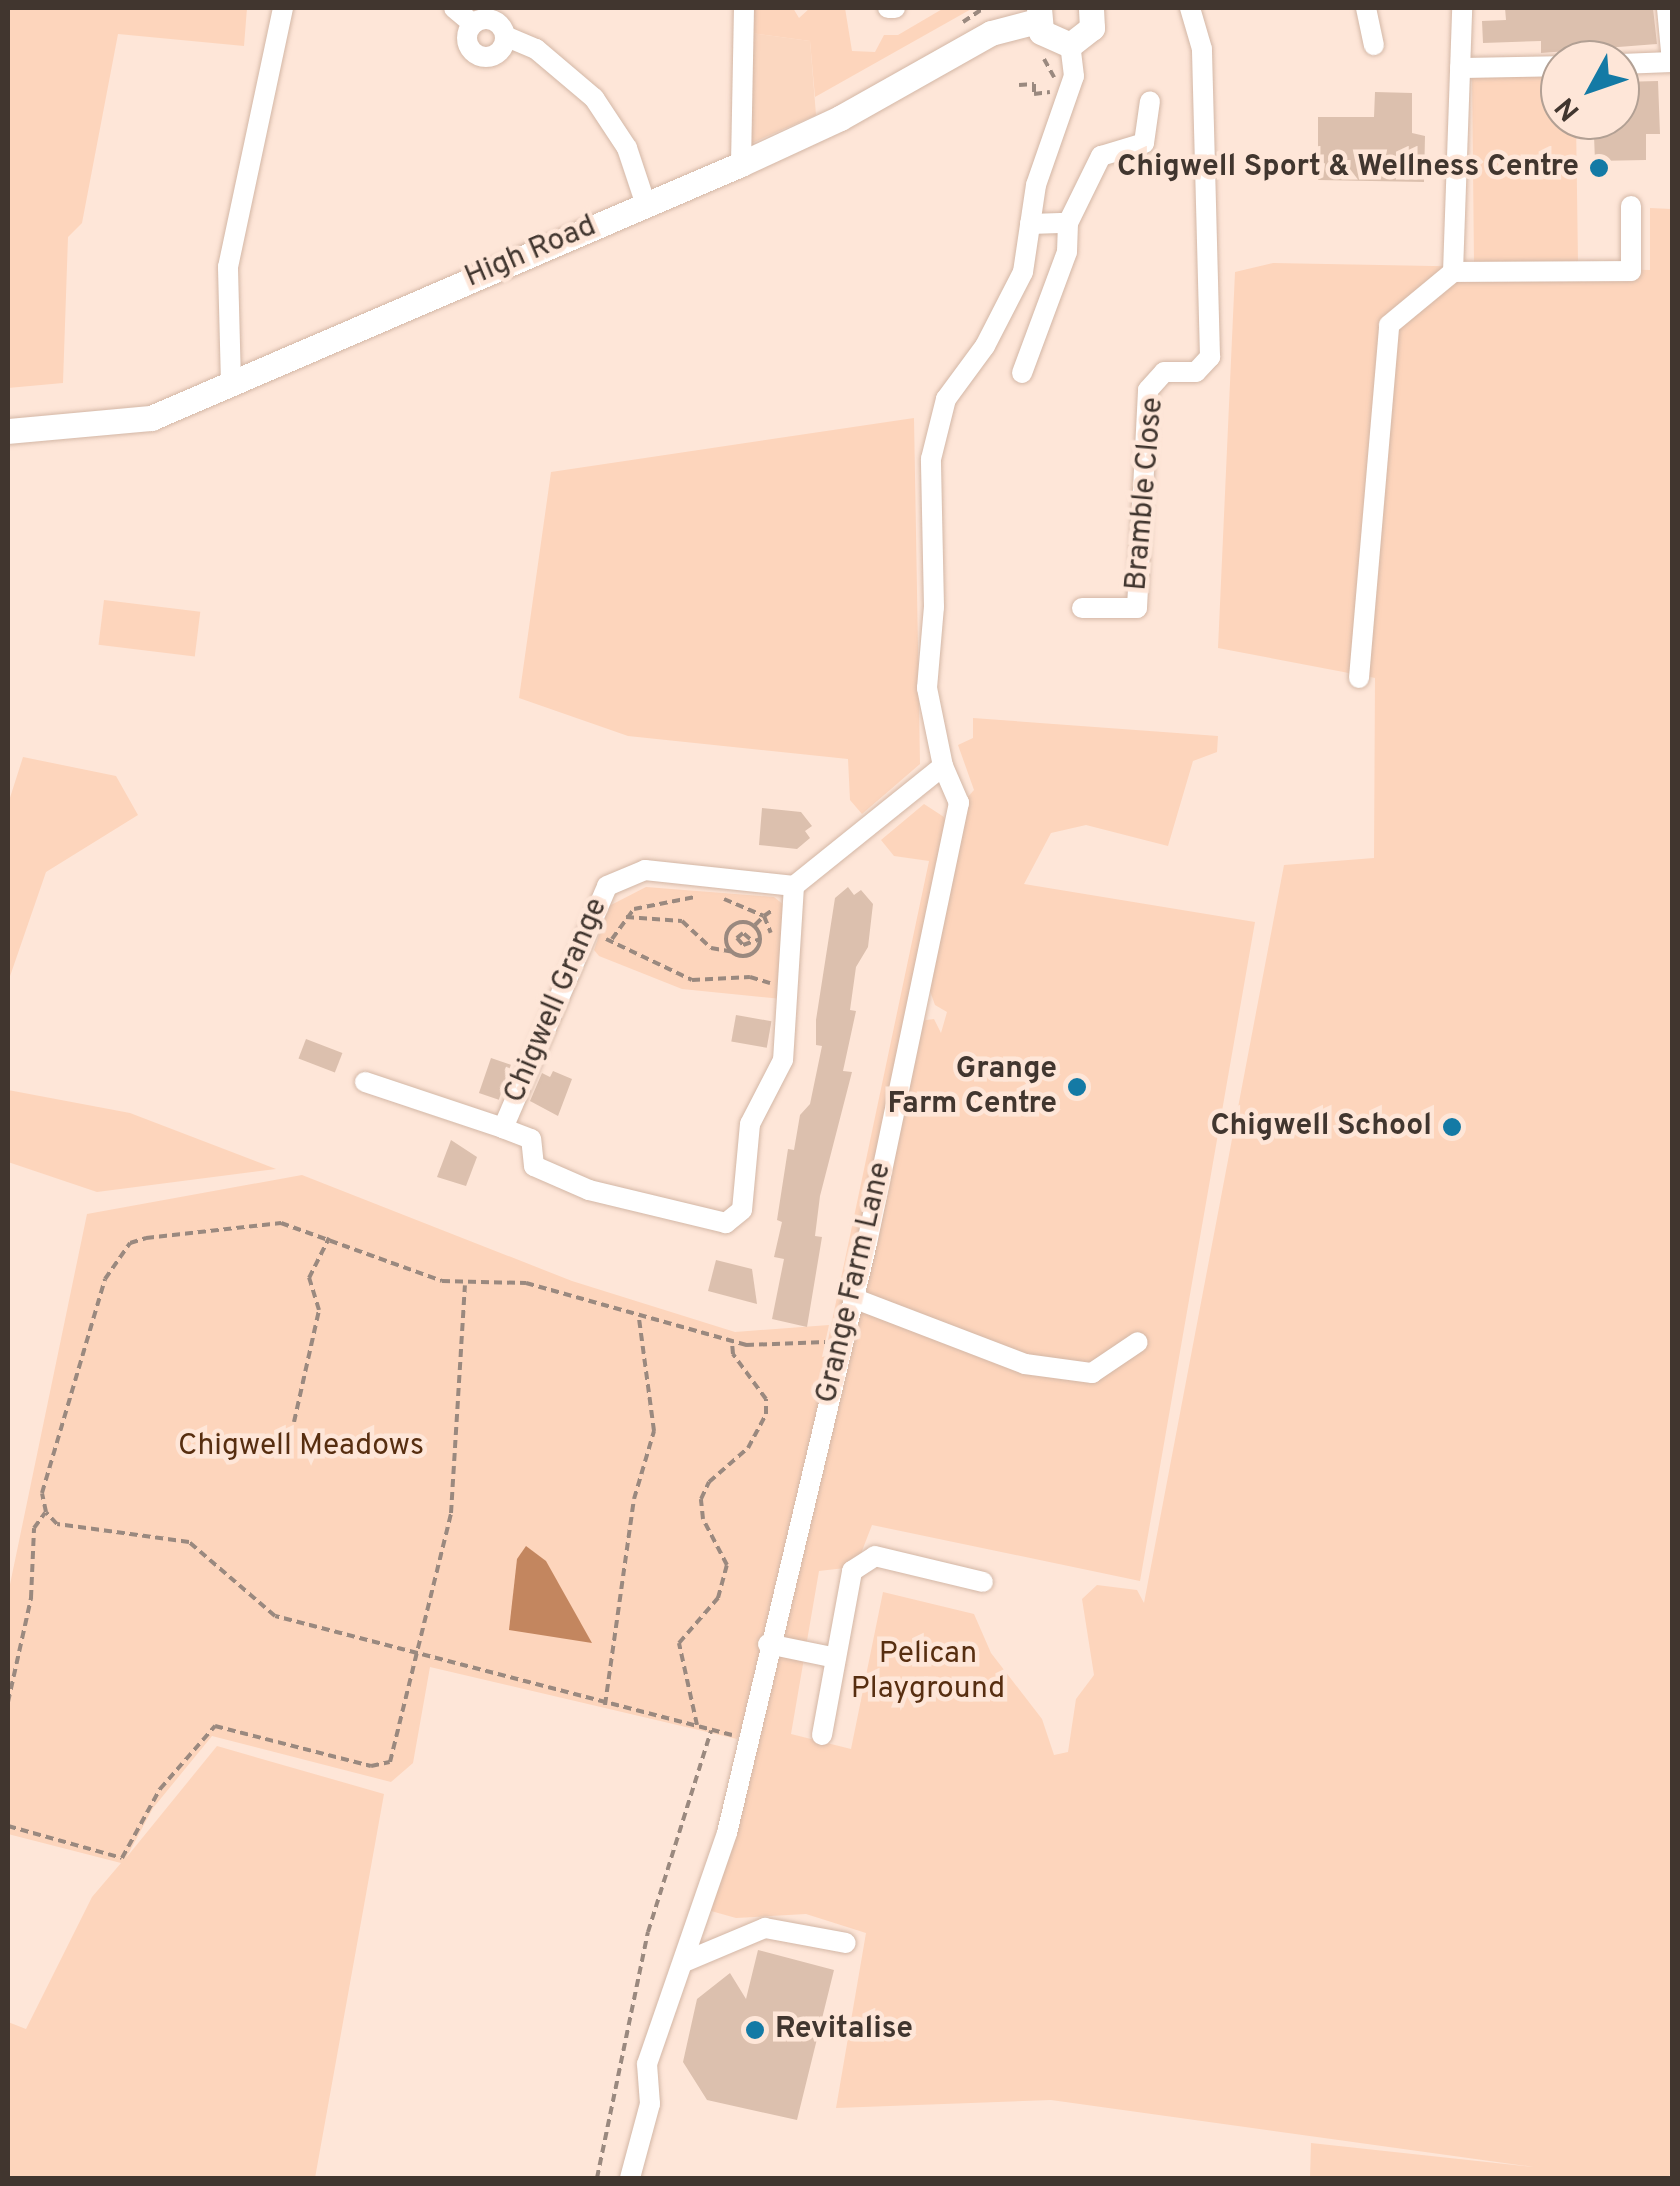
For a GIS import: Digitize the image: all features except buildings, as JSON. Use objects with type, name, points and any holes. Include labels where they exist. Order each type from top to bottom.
[{"type":"main road","points":[[1070,45],[1092,28],[1091,8]]},
{"type":"main road","name":"High Road","points":[[8,431],[151,418],[741,164],[840,118],[991,33],[1038,14],[1056,44],[1070,45]]},
{"type":"street","points":[[231,383],[228,267],[283,8]]},
{"type":"street","points":[[454,8],[473,24]]},
{"type":"street","points":[[741,164],[744,8]]},
{"type":"street","name":"Bramble Close","points":[[1082,608],[1137,608],[1148,390],[1164,372],[1196,372],[1210,357],[1202,49],[1190,8]]},
{"type":"street","points":[[1366,8],[1374,45]]},
{"type":"street","points":[[1453,272],[1462,8]]},
{"type":"street","points":[[1640,63],[1672,62],[1667,8]]},
{"type":"street","points":[[473,24],[491,20],[505,36],[536,49],[594,98],[626,148],[646,205]]},
{"type":"street","points":[[473,24],[467,39],[477,55],[496,54],[505,36]]},
{"type":"street","name":"Grange Farm Lane","points":[[630,2178],[650,2104],[646,2064],[727,1833],[768,1644],[853,1298],[959,803],[943,766],[928,688],[934,607],[930,459],[946,399],[985,346],[1023,272],[1036,185],[1074,76],[1070,45]]},
{"type":"street","points":[[1460,68],[1540,66]]},
{"type":"street","points":[[1022,373],[1067,252],[1068,222],[1101,156],[1144,143],[1150,100]]},
{"type":"street","points":[[1358,678],[1389,325],[1453,272],[1630,271],[1632,206]]},
{"type":"street","points":[[1030,224],[1068,222]]},
{"type":"street","points":[[788,895],[943,766]]},
{"type":"street","name":"Chigwell Grange","points":[[365,1082],[531,1140],[534,1166],[589,1190],[726,1223],[742,1210],[750,1124],[783,1060],[779,986],[788,895],[645,870],[624,874],[596,900],[503,1128]]},
{"type":"street","points":[[853,1298],[1025,1364],[1092,1373],[1138,1342]]},
{"type":"street","points":[[822,1735],[852,1570],[875,1556],[983,1582]]},
{"type":"street","points":[[768,1644],[836,1658]]},
{"type":"street","points":[[684,1962],[765,1928],[846,1943]]},
{"type":"path","points":[[1040,54],[1055,92],[1050,108]]},
{"type":"path","points":[[1019,85],[1034,84],[1034,94],[1055,92]]},
{"type":"path","points":[[754,926],[788,895]]},
{"type":"path","points":[[611,941],[626,917],[660,899],[724,899],[764,916]]},
{"type":"path","points":[[764,916],[771,946]]},
{"type":"path","points":[[626,917],[682,921],[711,948],[743,956]]},
{"type":"path","points":[[726,938],[738,938],[744,922]]},
{"type":"path","points":[[726,938],[734,924],[744,922],[754,926],[760,938]]},
{"type":"path","points":[[584,930],[692,980],[750,977],[779,986]]},
{"type":"path","points":[[743,933],[750,939]]},
{"type":"path","points":[[726,938],[732,952]]},
{"type":"path","points":[[738,938],[743,956]]},
{"type":"path","points":[[743,945],[760,938]]},
{"type":"path","points":[[743,956],[760,938]]},
{"type":"path","points":[[770,964],[779,986]]},
{"type":"path","points":[[746,1738],[605,1705],[416,1650],[274,1616],[189,1542],[170,1534],[57,1524],[46,1512],[42,1493],[105,1279],[130,1243],[280,1222],[465,1286],[526,1283],[732,1342],[842,1340]]},
{"type":"path","points":[[294,1422],[319,1310],[308,1278],[329,1238]]},
{"type":"path","points":[[8,1826],[122,1858],[160,1789],[214,1726],[371,1766],[390,1762],[404,1727],[416,1650],[452,1513],[465,1286]]},
{"type":"path","points":[[605,1705],[634,1499],[654,1431],[639,1318]]},
{"type":"path","points":[[697,1725],[679,1643],[718,1598],[727,1565],[703,1519],[701,1500],[709,1482],[748,1448],[766,1414],[766,1399],[733,1354],[732,1342]]},
{"type":"path","points":[[8,1702],[30,1598],[34,1528],[46,1512]]},
{"type":"path","points":[[598,2178],[644,1948],[711,1730]]},
{"type":"shaded area","points":[[750,33],[810,41],[816,115],[745,146]]},
{"type":"shaded area","points":[[526,1546],[546,1561],[592,1643],[509,1630],[517,1559]]},
{"type":"green space","points":[[8,8],[247,8],[244,46],[118,34],[82,223],[68,237],[63,383],[8,388]]},
{"type":"green space","points":[[751,8],[793,8],[799,18],[810,8],[845,8],[852,51],[875,52],[884,35],[898,35],[944,8],[973,8],[815,97],[810,41],[750,33]]},
{"type":"green space","points":[[1540,73],[1540,140],[1576,140],[1578,262],[1474,263],[1472,74]]},
{"type":"green space","name":"Chigwell School","points":[[1650,208],[1672,209],[1672,2171],[1668,2178],[1310,2178],[1311,2143],[1534,2167],[1051,2100],[836,2108],[866,1933],[806,1914],[736,1918],[711,1911],[919,1021],[934,1019],[941,1033],[947,1012],[935,1005],[926,980],[965,800],[974,790],[958,745],[973,738],[973,718],[1218,736],[1217,752],[1193,761],[1168,846],[1086,825],[1051,833],[1024,884],[1255,922],[1140,1581],[872,1525],[860,1556],[845,1568],[819,1571],[791,1734],[851,1749],[883,1592],[974,1614],[991,1653],[1042,1719],[1054,1755],[1068,1752],[1076,1699],[1094,1675],[1082,1599],[1097,1585],[1137,1590],[1144,1603],[1284,865],[1374,858],[1375,678],[1218,648],[1235,272],[1273,263],[1650,270]]},
{"type":"green space","points":[[914,418],[920,764],[862,814],[850,800],[848,759],[628,736],[519,698],[551,472]]},
{"type":"green space","points":[[104,600],[200,612],[195,656],[99,645]]},
{"type":"green space","points":[[23,757],[116,776],[138,815],[46,872],[8,982],[8,804]]},
{"type":"green space","points":[[924,804],[944,817],[950,834],[936,862],[840,1338],[828,1340],[929,861],[894,856],[881,840]]},
{"type":"green space","points":[[646,887],[774,897],[785,906],[782,999],[682,989],[599,956],[594,950],[609,906]]},
{"type":"green space","points":[[8,1090],[130,1113],[276,1169],[97,1192],[8,1162]]},
{"type":"green space","name":"Chigwell Meadows","points":[[302,1175],[572,1281],[735,1332],[829,1325],[822,1357],[834,1354],[744,1726],[737,1739],[430,1667],[413,1763],[391,1782],[212,1736],[153,1808],[126,1858],[217,1746],[384,1794],[315,2178],[8,2178],[8,2022],[26,2029],[92,1897],[121,1863],[8,1834],[8,1594],[87,1214]]},
{"type":"place","name":"Chigwell Sport & Wellness Centre","points":[[1599,168]]},
{"type":"place","name":"Grange Farm Centre","points":[[1077,1087]]},
{"type":"place","name":"Chigwell School","points":[[1452,1127]]},
{"type":"place","name":"Revitalise","points":[[755,2030]]},
{"type":"park label","name":"Pelican Playground","points":[[928,1672]]}]
